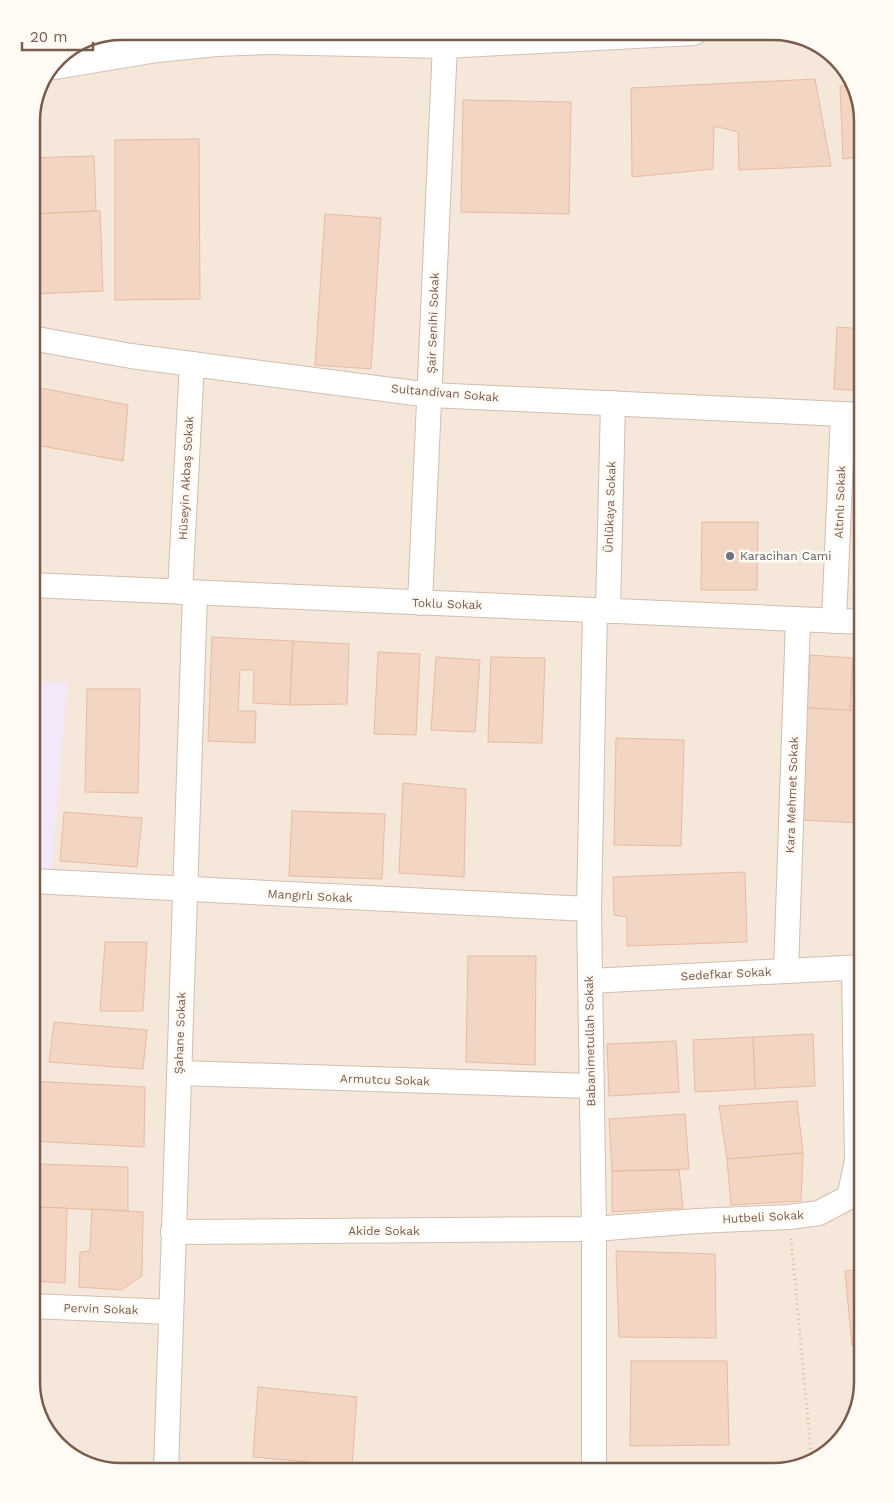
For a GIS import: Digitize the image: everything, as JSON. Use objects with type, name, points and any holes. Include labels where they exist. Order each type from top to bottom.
[{"type":"main road","points":[[65,63],[157,48],[217,42],[266,40],[445,44],[528,40]]},
{"type":"street","name":"Şair Senihi Sokak","points":[[420,603],[445,44]]},
{"type":"street","name":"Sultandivan Sokak","points":[[40,340],[131,356],[430,395],[853,414]]},
{"type":"street","name":"Hüseyin Akbaş Sokak","points":[[187,593],[192,364]]},
{"type":"street","name":"Ünlükaya Sokak","points":[[601,610],[613,403]]},
{"type":"street","name":"Altınlı Sokak","points":[[834,620],[853,414]]},
{"type":"street","name":"Toklu Sokak","points":[[40,585],[854,621]]},
{"type":"street","name":"Şahane Sokak","points":[[166,1463],[185,890],[187,593]]},
{"type":"street","name":"Babanimetullah Sokak","points":[[594,1463],[594,1230],[590,1086],[589,909],[601,610]]},
{"type":"street","name":"Kara Mehmet Sokak","points":[[786,971],[798,620]]},
{"type":"street","name":"Mangırlı Sokak","points":[[40,882],[589,909]]},
{"type":"street","name":"Sedefkar Sokak","points":[[590,981],[854,967]]},
{"type":"street","name":"Armutcu Sokak","points":[[179,1073],[590,1086]]},
{"type":"street","name":"Hutbeli Sokak","points":[[594,1230],[697,1221],[819,1214],[850,1197],[854,1176]]},
{"type":"street","name":"Akide Sokak","points":[[174,1232],[594,1230]]},
{"type":"street","name":"Pervin Sokak","points":[[40,1306],[171,1312]]},
{"type":"path","points":[[790,1217],[811,1454]]},
{"type":"shaded area","points":[[121,40],[778,40],[809,48],[834,68],[846,85],[850,95],[854,121],[854,1382],[850,1408],[846,1418],[826,1443],[809,1455],[794,1460],[773,1463],[116,1463],[85,1455],[60,1435],[48,1418],[44,1408],[40,1382],[40,116],[48,85],[57,72],[76,54],[90,46]]},
{"type":"shaded area","points":[[40,682],[68,682],[51,878],[40,877]]},
{"type":"building","points":[[815,79],[831,166],[739,170],[738,132],[714,126],[713,169],[632,177],[631,88]]},
{"type":"building","points":[[840,86],[846,86],[850,95],[854,121],[854,157],[843,159]]},
{"type":"building","points":[[463,100],[571,102],[569,214],[461,212]]},
{"type":"building","points":[[199,139],[200,299],[115,300],[115,140]]},
{"type":"building","points":[[94,156],[96,211],[40,214],[40,158]]},
{"type":"building","points":[[100,211],[103,291],[40,294],[40,214]]},
{"type":"building","points":[[325,214],[381,218],[371,369],[315,365]]},
{"type":"building","points":[[837,327],[854,328],[854,390],[834,389]]},
{"type":"building","points":[[40,388],[128,405],[123,461],[40,446]]},
{"type":"building","name":"Karacihan Cami","points":[[702,522],[758,522],[757,590],[701,590]]},
{"type":"building","points":[[212,637],[293,641],[290,705],[253,703],[254,670],[240,670],[238,711],[256,711],[255,743],[208,741]]},
{"type":"building","points":[[293,641],[349,644],[347,704],[290,705]]},
{"type":"building","points":[[378,652],[420,654],[416,735],[374,734]]},
{"type":"building","points":[[810,655],[853,658],[850,711],[807,708]]},
{"type":"building","points":[[436,657],[480,660],[475,732],[431,730]]},
{"type":"building","points":[[491,657],[545,658],[542,743],[488,742]]},
{"type":"building","points":[[853,658],[854,658],[854,711],[850,711]]},
{"type":"building","points":[[87,689],[140,689],[138,793],[85,792]]},
{"type":"building","points":[[807,708],[854,711],[854,823],[800,820]]},
{"type":"building","points":[[616,738],[684,740],[681,846],[614,845]]},
{"type":"building","points":[[403,783],[466,789],[464,877],[399,873]]},
{"type":"building","points":[[292,811],[385,814],[382,879],[289,876]]},
{"type":"building","points":[[64,812],[142,818],[137,867],[60,861]]},
{"type":"building","points":[[745,872],[747,942],[627,946],[627,917],[614,915],[613,877]]},
{"type":"building","points":[[105,942],[147,942],[143,1011],[100,1011]]},
{"type":"building","points":[[468,956],[536,956],[535,1065],[466,1062]]},
{"type":"building","points":[[54,1022],[147,1030],[143,1069],[49,1062]]},
{"type":"building","points":[[813,1034],[815,1086],[755,1089],[753,1037]]},
{"type":"building","points":[[753,1037],[755,1089],[695,1092],[693,1040]]},
{"type":"building","points":[[676,1041],[679,1092],[609,1096],[607,1044]]},
{"type":"building","points":[[40,1081],[145,1087],[144,1147],[40,1141]]},
{"type":"building","points":[[797,1101],[803,1153],[727,1159],[719,1106]]},
{"type":"building","points":[[685,1114],[689,1169],[612,1171],[609,1119]]},
{"type":"building","points":[[803,1153],[801,1201],[731,1205],[727,1159]]},
{"type":"building","points":[[40,1164],[128,1167],[128,1211],[40,1207]]},
{"type":"building","points":[[679,1170],[683,1208],[612,1212],[612,1171]]},
{"type":"building","points":[[40,1207],[67,1208],[65,1283],[40,1282]]},
{"type":"building","points":[[92,1209],[143,1212],[142,1276],[121,1290],[79,1287],[80,1252],[90,1251]]},
{"type":"building","points":[[616,1251],[715,1254],[716,1338],[619,1337]]},
{"type":"building","points":[[854,1270],[854,1346],[852,1346],[845,1271]]},
{"type":"building","points":[[631,1361],[727,1361],[729,1445],[630,1446]]},
{"type":"building","points":[[258,1387],[357,1397],[352,1463],[319,1463],[253,1457]]},
{"type":"place","name":"Karacihan Cami","points":[[730,556]]}]
